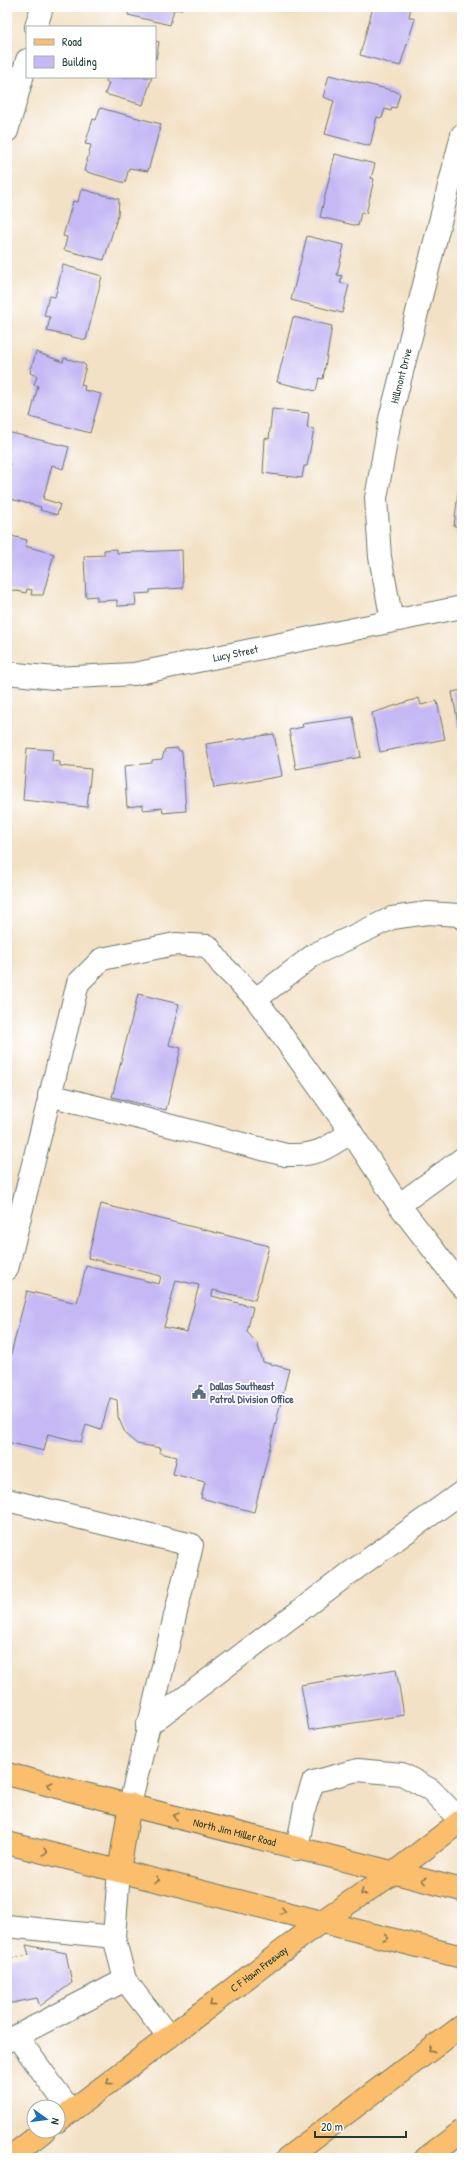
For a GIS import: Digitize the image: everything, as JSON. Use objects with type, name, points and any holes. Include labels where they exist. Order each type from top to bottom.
[{"type":"main road","name":"North Jim Miller Road","points":[[7,1774],[130,1804],[462,1890]]},
{"type":"main road","points":[[119,1871],[130,1804]]},
{"type":"main road","name":"C F Hawn Freeway","points":[[66,2114],[322,1921],[395,1872],[461,1820]]},
{"type":"main road","points":[[7,1843],[322,1921],[462,1958]]},
{"type":"main road","points":[[287,2158],[462,2026]]},
{"type":"main road","points":[[426,2158],[462,2131]]},
{"type":"main road","points":[[9,2158],[34,2139]]},
{"type":"street","points":[[36,26],[42,7]]},
{"type":"street","points":[[7,131],[26,64]]},
{"type":"street","name":"Hillmont Drive","points":[[392,621],[380,557],[376,498],[390,419],[462,135]]},
{"type":"street","name":"Lucy Street","points":[[7,673],[54,678],[134,674],[462,607]]},
{"type":"street","points":[[256,999],[315,954],[392,918],[428,913],[460,915],[462,918]]},
{"type":"street","points":[[7,1269],[78,983],[102,959],[175,944],[208,946],[222,965],[256,999],[351,1132],[399,1205],[462,1287]]},
{"type":"street","points":[[49,1095],[286,1155],[304,1156],[324,1150],[351,1132]]},
{"type":"street","points":[[399,1205],[462,1158]]},
{"type":"street","points":[[147,1726],[348,1575],[462,1492]]},
{"type":"street","points":[[7,1500],[192,1545],[147,1726],[130,1804]]},
{"type":"street","points":[[297,1848],[305,1806],[313,1782],[357,1770],[402,1774],[431,1790],[461,1820]]},
{"type":"street","points":[[119,1871],[114,1937],[125,1980],[169,2037]]},
{"type":"street","points":[[7,1926],[114,1937]]},
{"type":"street","points":[[53,2099],[12,2039],[125,1980]]},
{"type":"building","points":[[130,7],[182,7],[181,10],[174,9],[170,25],[128,15]]},
{"type":"building","points":[[373,7],[411,7],[409,17],[415,19],[400,66],[360,55]]},
{"type":"building","points":[[156,41],[159,42],[156,59]]},
{"type":"building","points":[[329,75],[395,91],[400,94],[396,108],[392,107],[391,111],[385,109],[382,118],[377,117],[370,146],[325,134],[334,101],[323,97]]},
{"type":"building","points":[[107,78],[152,78],[143,105],[105,94],[109,83],[106,82]]},
{"type":"building","points":[[100,108],[161,124],[148,171],[129,168],[125,183],[84,171],[91,145],[85,144],[93,119],[96,120]]},
{"type":"building","points":[[335,154],[375,164],[371,178],[374,179],[366,214],[361,212],[358,226],[320,217]]},
{"type":"building","points":[[81,189],[119,199],[118,215],[104,260],[64,250],[67,237],[63,236],[73,201],[78,202]]},
{"type":"building","points":[[307,236],[344,245],[337,275],[342,276],[340,283],[349,285],[342,313],[291,300]]},
{"type":"building","points":[[63,265],[102,276],[86,340],[47,331],[50,317],[44,316],[49,296],[55,297]]},
{"type":"building","points":[[293,317],[332,326],[323,379],[319,378],[316,391],[277,382]]},
{"type":"building","points":[[36,352],[63,362],[64,358],[83,363],[86,366],[81,385],[85,386],[84,390],[101,394],[90,433],[30,417],[38,386],[34,385],[37,376],[30,373]]},
{"type":"building","points":[[272,409],[309,413],[307,428],[314,429],[307,466],[304,466],[302,478],[263,473],[265,438],[269,439]]},
{"type":"building","points":[[7,432],[69,447],[63,469],[52,465],[43,499],[60,504],[57,515],[40,510],[41,507],[7,498],[7,474],[10,464],[7,463],[9,448],[7,447]]},
{"type":"building","points":[[461,469],[462,470],[462,527],[454,526]]},
{"type":"building","points":[[8,535],[27,540],[25,546],[54,554],[43,595],[31,595],[32,590],[27,589],[26,593],[7,589]]},
{"type":"building","points":[[117,549],[117,553],[182,550],[183,588],[150,590],[150,593],[135,594],[136,605],[117,606],[117,600],[97,601],[97,596],[86,597],[84,556],[104,555],[104,550]]},
{"type":"building","points":[[462,690],[462,739],[461,739],[452,692]]},
{"type":"building","points":[[419,698],[421,705],[437,701],[445,739],[380,752],[372,713]]},
{"type":"building","points":[[353,717],[361,757],[296,769],[289,730],[303,727],[302,724]]},
{"type":"building","points":[[274,734],[282,776],[214,788],[206,744]]},
{"type":"building","points":[[27,748],[53,750],[52,761],[60,762],[60,766],[91,769],[87,807],[23,800]]},
{"type":"building","points":[[178,748],[179,751],[182,751],[186,811],[163,813],[162,808],[143,810],[143,805],[127,807],[124,766],[152,763],[152,760],[162,759],[165,749]]},
{"type":"building","points":[[138,994],[179,1004],[169,1045],[181,1048],[166,1110],[112,1097]]},
{"type":"building","points":[[101,1204],[269,1246],[255,1300],[213,1290],[212,1296],[253,1307],[247,1332],[257,1343],[263,1362],[289,1369],[254,1512],[201,1498],[205,1482],[173,1474],[177,1457],[160,1453],[161,1448],[137,1444],[126,1435],[118,1417],[117,1400],[110,1398],[101,1430],[86,1425],[81,1442],[48,1434],[44,1451],[7,1442],[7,1370],[27,1291],[77,1303],[86,1266],[159,1284],[161,1276],[88,1258]],"holes":[[[176,1280],[199,1285],[187,1332],[164,1327]]]},
{"type":"building","points":[[396,1669],[404,1715],[309,1730],[301,1685]]},
{"type":"building","points":[[26,1945],[66,1953],[72,1983],[40,2006],[37,1998],[7,2004],[7,1959],[29,1955]]},
{"type":"place","name":"Dallas Southeast Patrol Division Office","points":[[199,1392]]}]
